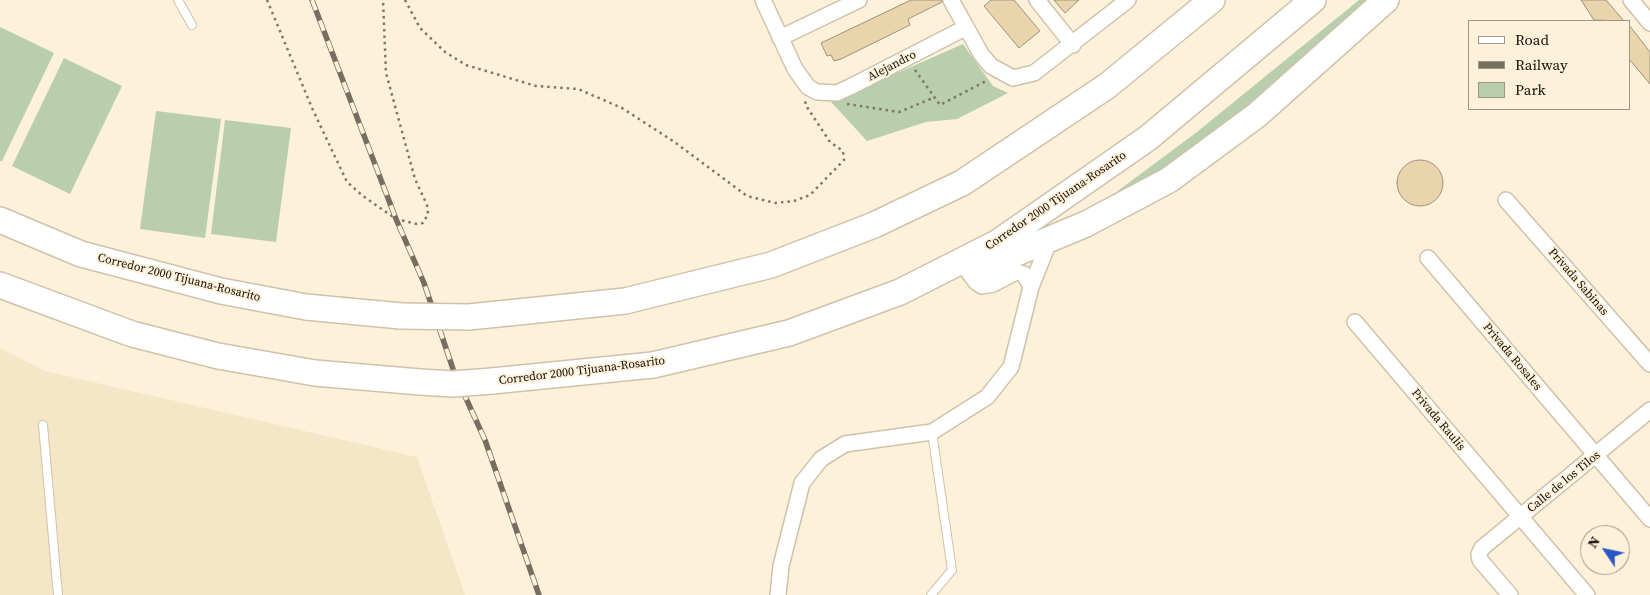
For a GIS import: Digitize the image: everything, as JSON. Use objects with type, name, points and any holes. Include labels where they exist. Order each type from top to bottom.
[{"type":"highway","name":"Corredor 2000 Tijuana-Rosarito","points":[[0,220],[81,254],[221,291],[306,307],[401,316],[469,317],[625,301],[771,265],[874,224],[962,183],[1107,86],[1212,0]]},
{"type":"highway","name":"Corredor 2000 Tijuana-Rosarito","points":[[0,285],[132,334],[218,356],[315,372],[453,384],[653,365],[788,332],[900,292],[957,279],[965,267],[997,242],[1148,138],[1313,0]]},
{"type":"highway","points":[[965,267],[1051,237],[1110,212],[1169,180],[1257,115],[1386,0]]},
{"type":"street","points":[[762,0],[795,69],[818,91]]},
{"type":"street","points":[[780,38],[859,0]]},
{"type":"street","points":[[951,0],[981,54],[1001,74],[1013,78],[1034,73],[1073,45],[1128,0]]},
{"type":"street","points":[[1037,0],[1073,45]]},
{"type":"street","points":[[1631,0],[1650,23]]},
{"type":"street","name":"Alejandro","points":[[818,91],[850,87],[965,28]]},
{"type":"street","name":"Privada Sabinas","points":[[1506,200],[1650,364]]},
{"type":"street","points":[[778,595],[781,566],[802,484],[821,459],[845,444],[932,432],[987,397],[1011,367],[1031,287],[1051,237]]},
{"type":"street","name":"Privada Rosales","points":[[1428,258],[1650,519]]},
{"type":"street","points":[[965,267],[976,282],[982,286],[993,284],[1016,272],[1021,272],[1031,287]]},
{"type":"street","name":"Privada Raulís","points":[[1355,322],[1587,595]]},
{"type":"street","name":"Calle de los Tilos","points":[[1510,595],[1480,560],[1479,554],[1482,548],[1650,410]]},
{"type":"lane","points":[[178,0],[192,25]]},
{"type":"lane","points":[[43,425],[58,595]]},
{"type":"lane","points":[[931,595],[952,570],[932,432]]},
{"type":"path","points":[[267,0],[312,108],[347,182],[363,196],[396,219],[417,224],[423,223],[428,214],[415,179],[386,73],[383,0]]},
{"type":"path","points":[[405,0],[420,28],[445,52],[466,65],[536,86],[578,89],[622,108],[673,141],[747,196],[775,203],[794,202],[810,195],[844,160],[843,151],[830,142],[805,104],[818,91],[848,104],[899,112],[933,98]]},
{"type":"path","points":[[908,58],[933,98],[940,105],[1001,74]]},
{"type":"shaded area","points":[[0,348],[45,371],[417,457],[465,595],[0,595]]},
{"type":"green space","points":[[1359,0],[1375,0],[1280,83],[1129,197],[1079,214],[1111,196],[1197,132]]},
{"type":"green space","points":[[0,27],[54,53],[2,161],[0,161]]},
{"type":"green space","points":[[963,44],[993,86],[1008,93],[957,119],[926,122],[867,141],[831,102]]},
{"type":"green space","points":[[64,58],[122,86],[70,194],[12,166]]},
{"type":"green space","points":[[156,111],[221,119],[205,238],[140,229]]},
{"type":"green space","points":[[225,120],[291,128],[276,242],[211,234]]},
{"type":"building","points":[[911,0],[942,0],[942,2],[908,19],[910,25],[841,59],[834,61],[831,55],[827,56],[821,43]]},
{"type":"building","points":[[991,0],[1014,0],[1040,31],[1019,48],[984,6]]},
{"type":"building","points":[[1054,0],[1079,0],[1065,13]]},
{"type":"building","points":[[1581,0],[1606,0],[1623,20],[1594,20]]},
{"type":"building","points":[[1630,26],[1650,52],[1650,84],[1630,60]]},
{"type":"building","points":[[1416,160],[1424,160],[1433,164],[1439,170],[1443,183],[1439,196],[1433,202],[1424,206],[1416,206],[1407,202],[1401,196],[1397,187],[1397,179],[1401,170],[1407,164]]},
{"type":"railway","points":[[312,0],[396,219],[424,283],[454,372],[485,440],[539,595]]}]
